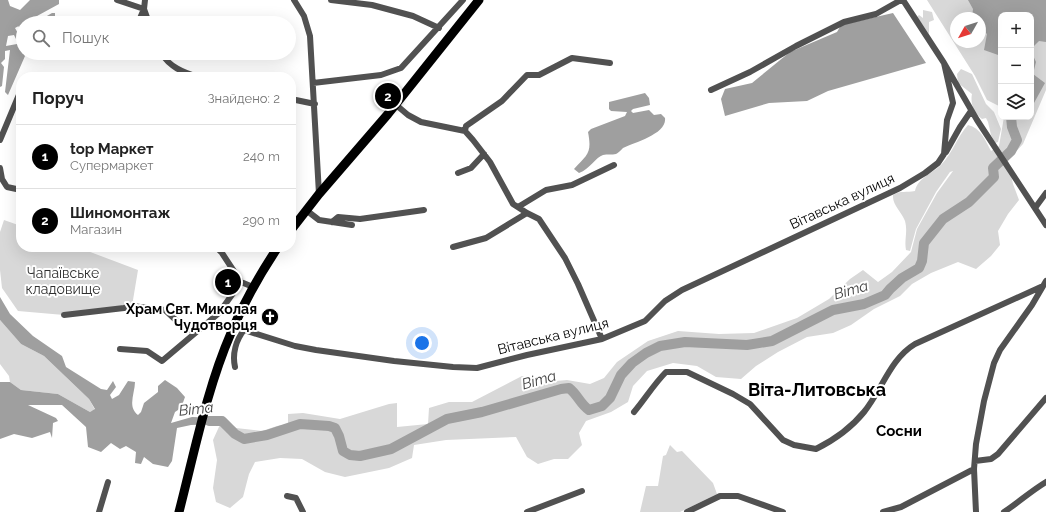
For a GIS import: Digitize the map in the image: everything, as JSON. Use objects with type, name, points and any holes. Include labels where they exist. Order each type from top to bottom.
[{"type":"main road","points":[[296,223],[479,0]]},
{"type":"main road","points":[[179,512],[220,359],[253,288],[275,252]]},
{"type":"street","points":[[117,0],[144,9]]},
{"type":"street","points":[[141,16],[144,9],[145,0]]},
{"type":"street","points":[[294,0],[304,16],[310,36],[319,194]]},
{"type":"street","points":[[331,0],[372,5],[413,16],[439,28]]},
{"type":"street","points":[[313,83],[381,75],[401,68],[463,0]]},
{"type":"street","points":[[711,90],[750,72],[796,46],[844,22],[876,14],[902,0],[944,63],[977,120],[1016,181],[1046,225]]},
{"type":"street","points":[[144,9],[146,16]]},
{"type":"street","points":[[465,131],[466,126],[502,101],[527,75],[539,75],[572,58],[610,63]]},
{"type":"street","points":[[165,60],[172,66],[186,72]]},
{"type":"street","points":[[944,63],[953,103],[947,120],[944,154]]},
{"type":"street","points":[[296,100],[315,104]]},
{"type":"street","points":[[0,140],[16,102]]},
{"type":"street","points":[[395,104],[408,115],[421,122],[465,131],[490,162],[513,204],[539,219],[565,258],[602,339]]},
{"type":"street","name":"Вітавська вулиця","points":[[235,367],[233,358],[239,336],[244,330],[295,346],[316,350],[394,362],[476,368],[527,355],[602,339],[645,321],[665,301],[682,290],[908,184],[938,163],[960,127],[972,111]]},
{"type":"street","points":[[458,173],[471,168],[484,154]]},
{"type":"street","points":[[518,207],[546,190],[572,185],[614,165]]},
{"type":"street","points":[[0,168],[2,179],[7,187],[16,189]]},
{"type":"street","points":[[1035,208],[1046,193]]},
{"type":"street","points":[[306,210],[319,220],[352,225]]},
{"type":"street","points":[[332,222],[338,217],[360,219],[424,210]]},
{"type":"street","points":[[454,247],[486,238],[527,213]]},
{"type":"street","points":[[222,252],[241,282],[253,288]]},
{"type":"street","points":[[120,349],[147,351],[162,362],[219,313],[241,282]]},
{"type":"street","points":[[634,412],[658,380],[666,372],[687,372],[733,394],[750,404],[783,440],[794,445],[816,449],[830,442],[851,427],[865,411],[895,364],[906,350],[915,344],[1044,283]]},
{"type":"street","points":[[976,512],[974,469],[980,419],[994,363],[1000,350],[1032,305],[1044,283]]},
{"type":"street","points":[[64,316],[132,306],[159,309],[165,310],[179,323],[195,333]]},
{"type":"street","points":[[975,461],[991,458],[998,454],[1046,398]]},
{"type":"street","points":[[883,512],[901,507],[918,499],[974,469]]},
{"type":"street","points":[[99,512],[108,482]]},
{"type":"street","points":[[1004,512],[1019,502],[1031,491],[1046,482]]},
{"type":"street","points":[[527,512],[582,491]]},
{"type":"street","points":[[287,496],[296,498],[303,512]]},
{"type":"street","points":[[687,512],[720,496],[738,496],[783,512]]},
{"type":"green space","points":[[927,0],[1046,0],[1046,90],[1034,118],[1034,12],[998,12],[998,106],[987,100],[975,76],[957,48],[986,48],[986,12],[950,12],[950,36]]},
{"type":"green space","points":[[923,10],[932,12],[934,20],[929,22],[929,34],[917,17],[919,15],[923,18]]},
{"type":"green space","points":[[961,69],[972,74],[986,104],[994,112],[1001,129],[998,142],[995,143],[991,135],[986,118],[982,119],[975,111],[972,104],[972,94],[958,83],[957,74]]},
{"type":"green space","points":[[1003,120],[1033,120],[1023,144],[1008,160],[1013,184],[1019,200],[1008,214],[998,231],[1000,245],[991,256],[976,269],[958,262],[931,273],[912,284],[900,296],[874,309],[851,325],[833,333],[807,337],[778,352],[756,366],[741,379],[716,377],[697,366],[673,363],[647,371],[633,386],[628,402],[611,412],[586,421],[579,433],[582,445],[568,459],[554,459],[538,464],[527,457],[516,437],[446,440],[414,445],[412,458],[389,468],[345,477],[325,472],[302,459],[280,458],[255,462],[249,474],[243,497],[230,508],[216,502],[213,488],[217,460],[213,440],[223,418],[236,428],[262,431],[288,424],[288,414],[303,413],[340,419],[397,403],[397,427],[428,424],[429,408],[449,402],[472,402],[522,376],[545,382],[567,380],[590,384],[604,378],[617,362],[648,341],[678,331],[719,334],[754,333],[797,318],[829,299],[850,279],[863,270],[878,282],[892,272],[911,252],[917,229],[937,193],[953,171],[950,172],[936,192],[916,229],[910,251],[906,250],[905,221],[894,202],[893,195],[901,192],[915,191],[922,179],[945,161],[968,125],[979,132],[985,139],[991,151],[999,146]]},
{"type":"green space","name":"Чапаївське кладовище","points":[[4,220],[16,224],[16,252],[90,252],[138,270],[132,306],[64,315],[18,311],[2,288],[0,270],[0,232]]},
{"type":"green space","points":[[0,320],[21,344],[44,356],[89,399],[95,410],[90,412],[58,394],[21,390],[10,382],[9,376],[0,364]]},
{"type":"green space","points":[[670,445],[677,452],[682,451],[713,483],[717,494],[680,512],[640,512],[646,486],[658,486],[663,456],[666,455]]},
{"type":"shaded area","points":[[0,0],[8,0],[10,6],[20,10],[30,0],[59,0],[59,4],[37,16],[16,16],[16,39],[14,35],[8,36],[6,46],[16,44],[16,60],[23,60],[18,72],[16,72],[16,77],[8,95],[5,92],[10,50],[5,51],[5,59],[1,63],[4,67],[2,86],[0,87]]},
{"type":"shaded area","points":[[968,0],[1046,0],[1046,42],[1039,41],[1034,46],[1034,12],[998,12],[998,55],[984,50],[986,48],[987,34],[986,12],[973,12],[973,9]]},
{"type":"shaded area","points":[[52,13],[55,13],[55,16],[47,16]]},
{"type":"shaded area","points":[[893,13],[926,63],[828,91],[807,101],[769,103],[725,116],[721,99],[725,89],[752,83],[790,52],[837,32],[841,25]]},
{"type":"shaded area","points":[[1034,58],[1036,62],[1034,70]]},
{"type":"shaded area","points":[[1034,75],[1045,83],[1034,103]]},
{"type":"shaded area","points":[[645,93],[649,98],[650,105],[633,109],[631,111],[633,113],[649,110],[654,115],[661,114],[665,118],[661,129],[649,137],[623,148],[616,154],[600,156],[586,169],[579,173],[574,169],[588,153],[588,132],[591,129],[625,116],[627,112],[611,111],[609,109],[609,102]]},
{"type":"shaded area","points":[[0,297],[10,314],[33,336],[62,356],[66,367],[101,389],[107,390],[113,381],[116,387],[110,395],[112,399],[119,395],[128,381],[135,382],[132,404],[138,415],[141,412],[144,403],[158,392],[158,386],[165,380],[177,388],[185,397],[181,408],[175,412],[171,423],[192,417],[223,418],[220,424],[191,425],[177,428],[172,461],[168,467],[153,464],[144,457],[141,464],[135,463],[136,452],[126,446],[120,449],[111,443],[101,452],[88,447],[86,427],[62,405],[28,405],[56,418],[58,421],[53,423],[52,438],[50,432],[32,438],[14,434],[0,439],[0,382],[10,382],[21,390],[58,394],[90,412],[95,409],[89,399],[44,356],[21,344],[0,320]]},
{"type":"waterway","name":"Віта","points":[[209,421],[222,421],[235,434],[244,439],[267,435],[300,424],[329,426],[335,428],[343,451],[350,455],[360,456],[391,449],[447,419],[482,412],[561,389],[569,388],[589,410],[602,406],[610,398],[621,375],[632,363],[646,353],[660,346],[685,342],[747,345],[772,341],[833,310],[864,304],[885,295],[902,278],[919,268],[922,261],[924,243],[943,219],[969,202],[994,177],[993,168],[1011,151],[1017,140],[1012,127],[1011,120]]},
{"type":"place","name":"Шиномонтаж","points":[[388,96]]},
{"type":"place","name":"top Маркет","points":[[228,282]]},
{"type":"place","name":"Храм Свт. Миколая Чудотворця","points":[[270,317]]},
{"type":"district","name":"Віта-Литовська","points":[[817,390]]},
{"type":"district","name":"Сосни","points":[[899,431]]}]
